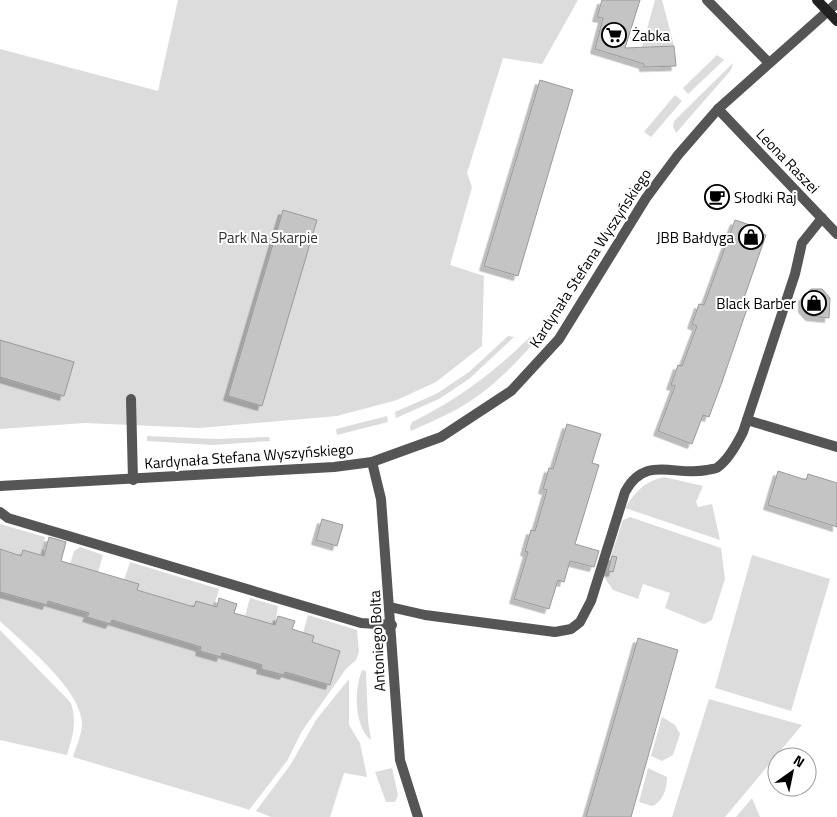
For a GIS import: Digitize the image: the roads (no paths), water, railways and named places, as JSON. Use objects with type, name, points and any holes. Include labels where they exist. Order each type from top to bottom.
[{"type":"street","points":[[707,0],[768,62]]},
{"type":"street","points":[[817,0],[837,21]]},
{"type":"street","name":"Kardynała Stefana Wyszyńskiego","points":[[0,486],[133,480],[334,467],[372,462],[441,437],[511,391],[537,364],[559,339],[646,198],[678,155],[718,109],[768,62],[837,3]]},
{"type":"street","name":"Leona Raszei","points":[[718,109],[837,234]]},
{"type":"street","points":[[390,607],[424,615],[547,631],[571,629],[580,622],[590,601],[625,492],[633,479],[646,471],[657,469],[700,471],[718,467],[734,449],[747,420],[795,274],[802,243],[822,218]]},
{"type":"street","points":[[131,399],[133,480]]},
{"type":"street","points":[[747,420],[837,447]]},
{"type":"street","name":"Antoniego Bolta","points":[[372,462],[381,499],[392,625],[396,725],[400,760],[418,817]]},
{"type":"street","points":[[0,512],[8,518],[361,623],[392,625]]},
{"type":"place","name":"Żabka","points":[[614,35]]},
{"type":"place","name":"Słodki Raj","points":[[717,197]]},
{"type":"place","name":"JBB Bałdyga","points":[[751,237]]},
{"type":"place","name":"Black Barber","points":[[814,303]]},
{"type":"park label","name":"Park Na Skarpie","points":[[268,237]]}]
